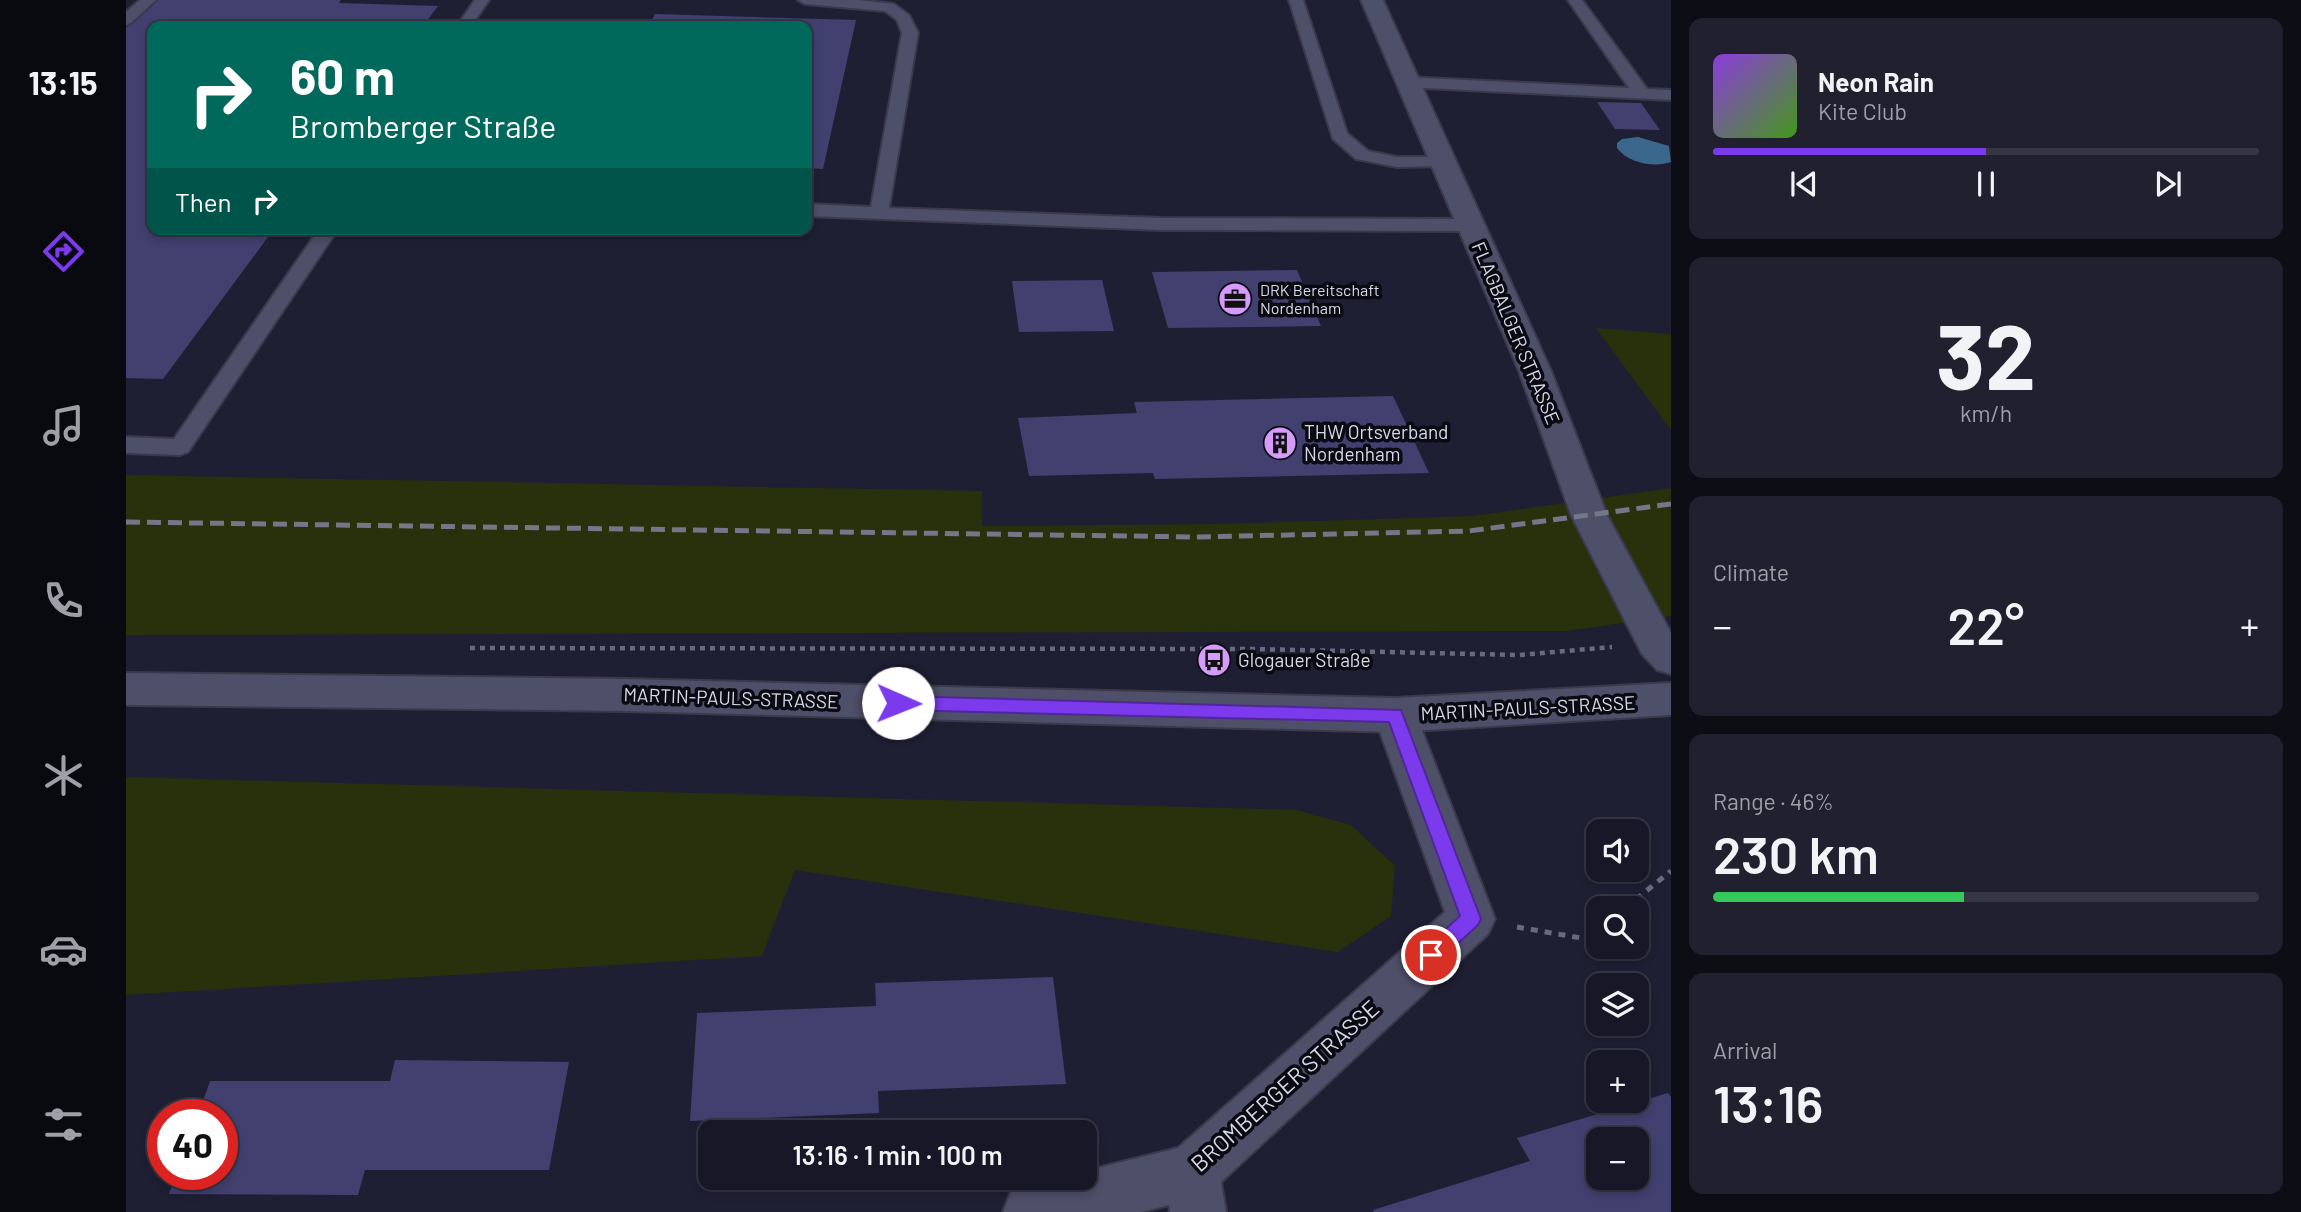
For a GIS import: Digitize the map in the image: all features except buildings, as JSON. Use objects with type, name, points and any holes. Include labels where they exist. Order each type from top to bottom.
[{"type":"street","name":"FLAGBALGER STRASSE","points":[[1372,0],[1535,371],[1589,515],[1663,651]]},
{"type":"street","name":"MARTIN-PAULS-STRASSE","points":[[126,689],[625,695],[1395,715],[1671,699]]},
{"type":"street","points":[[1395,715],[1471,919]]},
{"type":"street","name":"BROMBERGER STRASSE","points":[[1031,1212],[1195,1192],[1471,919]]},
{"type":"lane","points":[[126,20],[149,0]]},
{"type":"lane","points":[[467,21],[482,0]]},
{"type":"lane","points":[[805,0],[889,7],[904,18],[910,33],[879,213]]},
{"type":"lane","points":[[1296,0],[1339,135],[1362,156],[1397,162],[1443,162]]},
{"type":"lane","points":[[1575,0],[1642,94]]},
{"type":"lane","points":[[1406,82],[1671,95]]},
{"type":"lane","points":[[812,211],[1161,224],[1471,225]]},
{"type":"lane","points":[[126,445],[180,447],[325,235]]},
{"type":"path","points":[[460,648],[1253,649],[1519,655],[1663,651]]},
{"type":"path","points":[[1640,896],[1671,871]]},
{"type":"path","points":[[1471,919],[1586,939]]},
{"type":"green space","points":[[1596,328],[1671,334],[1671,430]]},
{"type":"green space","points":[[126,475],[982,491],[982,526],[1222,524],[1473,516],[1671,488],[1671,616],[1567,631],[126,635]]},
{"type":"green space","points":[[126,777],[1297,810],[1351,825],[1395,866],[1391,916],[1338,952],[795,870],[762,956],[126,995]]},
{"type":"water","points":[[1638,137],[1669,146],[1671,162],[1657,164],[1634,161],[1617,148],[1617,143],[1622,139]]},
{"type":"railway","points":[[126,522],[1197,537],[1469,531],[1671,504]]},
{"type":"place","name":"DRK Bereitschaft Nordenham","points":[[1235,299]]},
{"type":"place","name":"THW Ortsverband Nordenham","points":[[1280,443]]},
{"type":"place","name":"Glogauer Straße","points":[[1214,660]]},
{"type":"route","points":[[898,703],[1395,715],[1471,919],[1431,955]]}]
